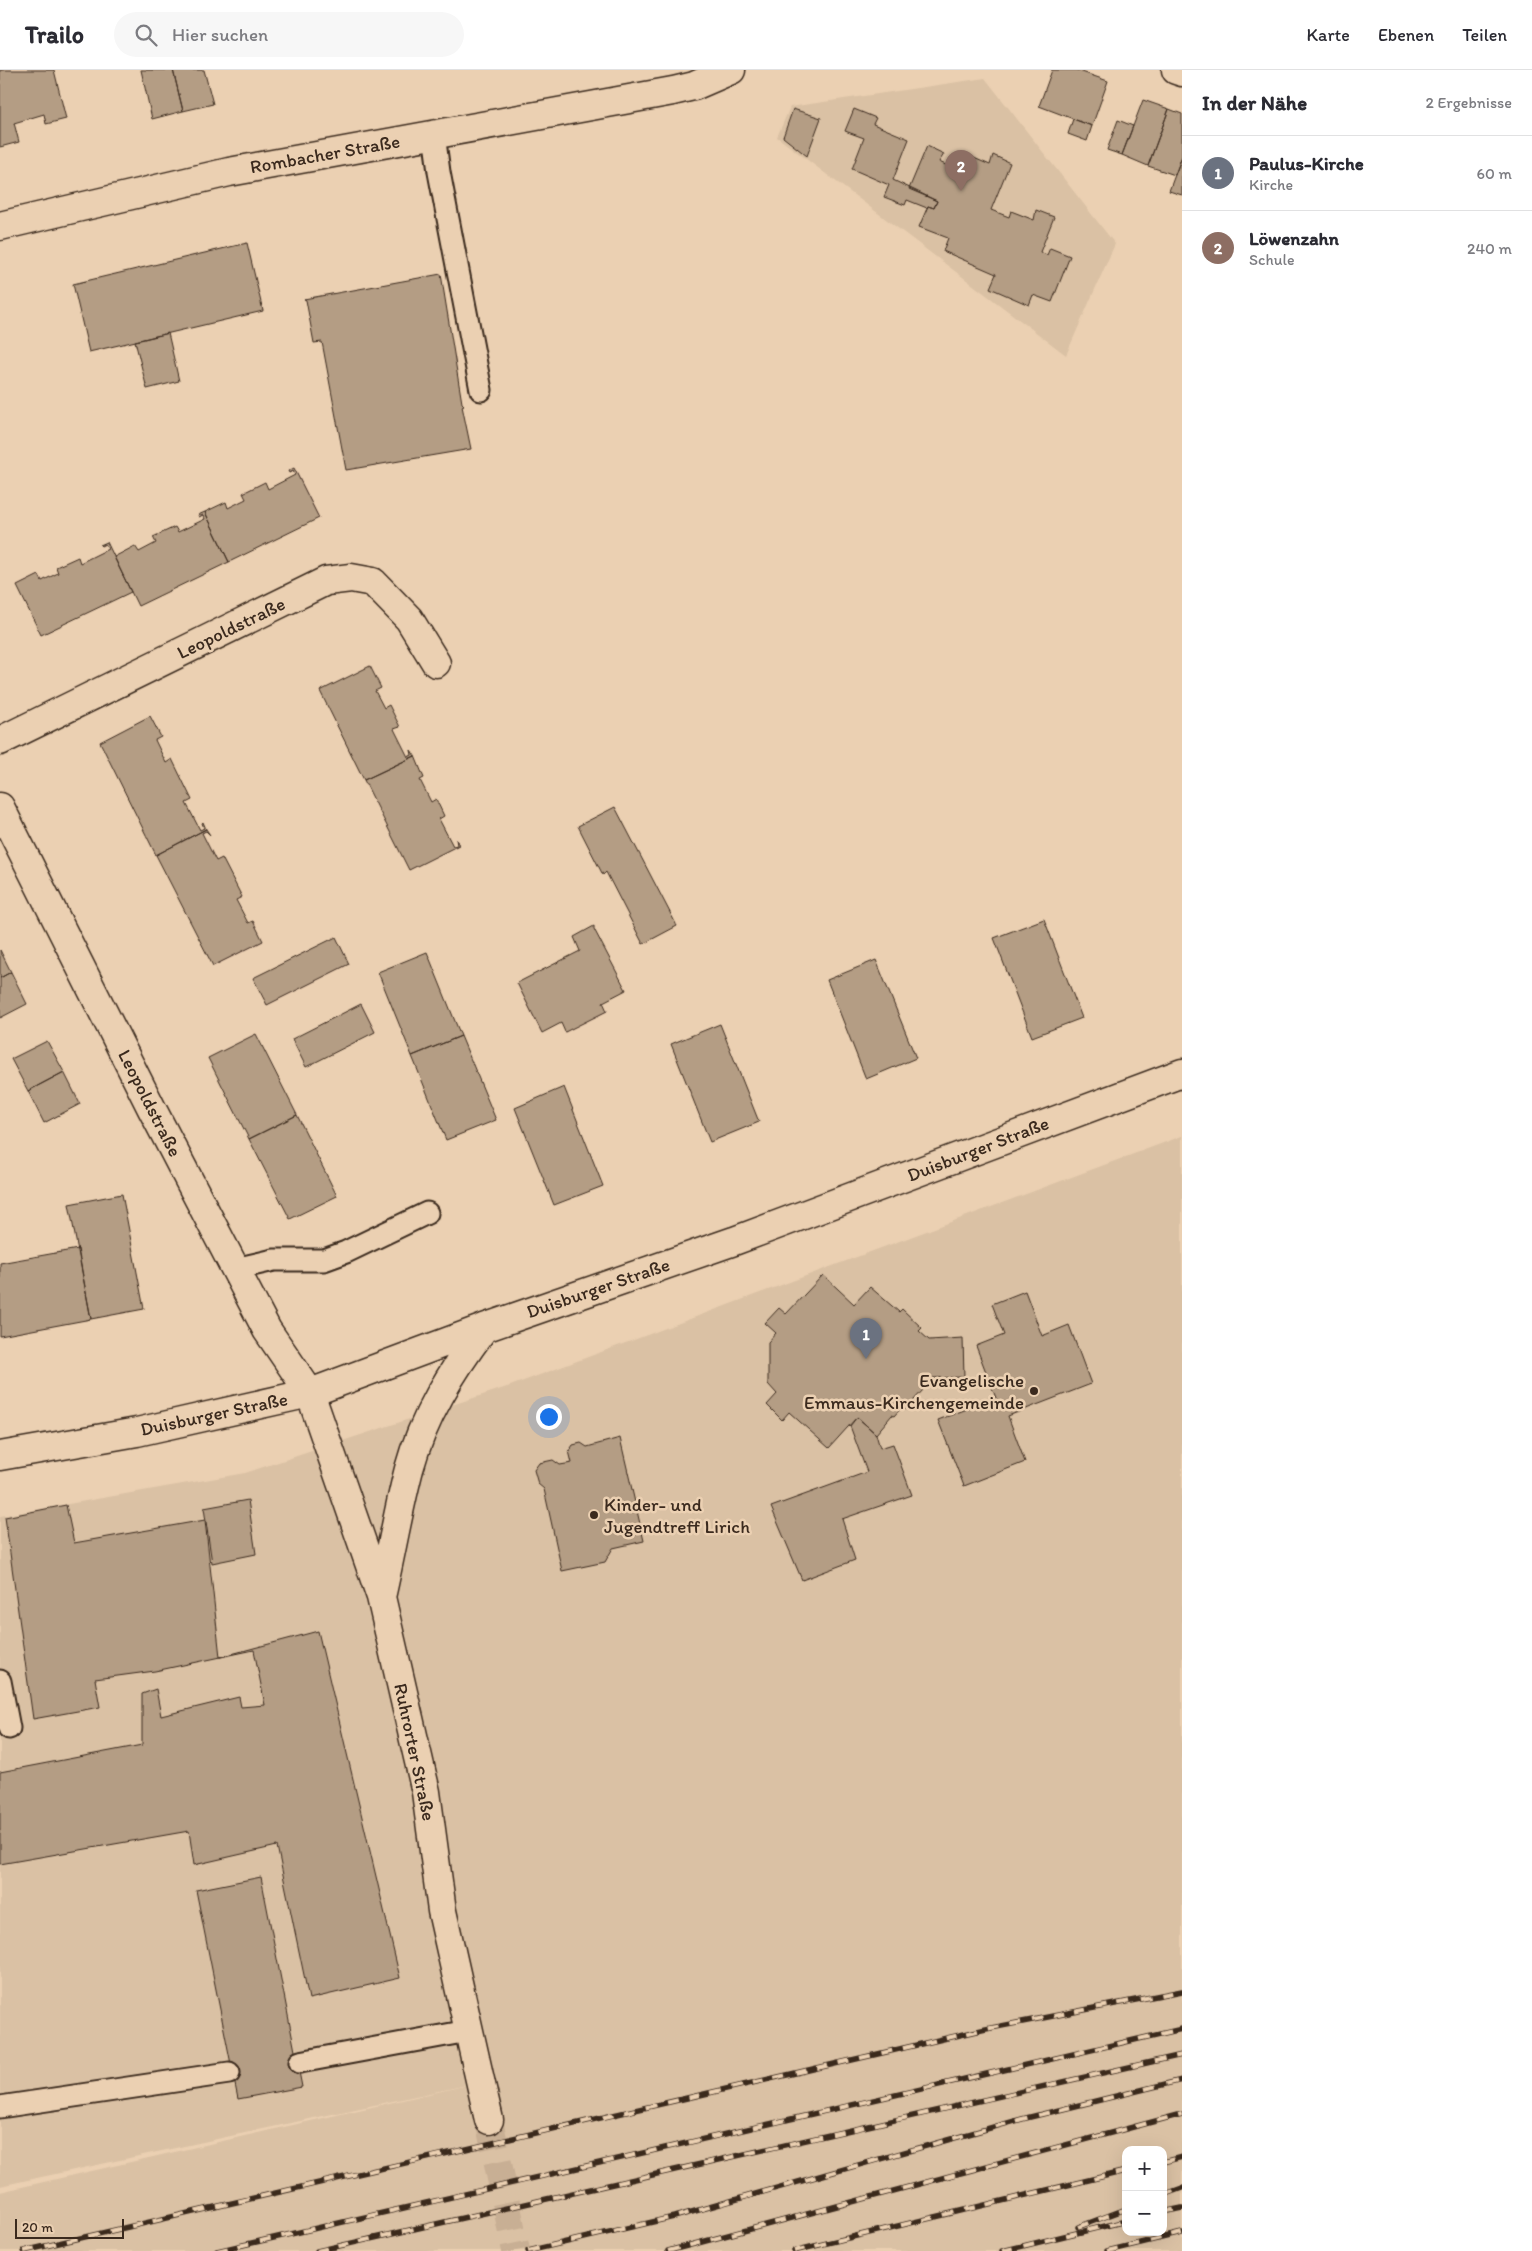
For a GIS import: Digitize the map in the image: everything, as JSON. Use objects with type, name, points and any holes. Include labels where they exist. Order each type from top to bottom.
[{"type":"main road","name":"Rombacher Straße","points":[[652,94],[681,70]]},
{"type":"main road","name":"Rombacher Straße","points":[[0,226],[229,172],[694,86],[731,70]]},
{"type":"main road","points":[[1176,70],[1182,72]]},
{"type":"main road","name":"Leopoldstraße","points":[[0,741],[326,582],[351,578],[373,582],[409,619],[436,663]]},
{"type":"main road","name":"Leopoldstraße","points":[[0,807],[152,1108],[268,1330],[310,1393]]},
{"type":"main road","name":"Duisburger Straße","points":[[0,1456],[136,1432],[310,1393],[484,1328],[734,1241],[1182,1073]]},
{"type":"main road","points":[[381,1597],[410,1468],[430,1415],[457,1364],[484,1328]]},
{"type":"main road","name":"Ruhrorter Straße","points":[[310,1393],[381,1597],[426,1792],[442,1911],[489,2120]]},
{"type":"lane","points":[[434,134],[439,172],[481,390]]},
{"type":"lane","points":[[236,1269],[274,1260],[324,1260],[346,1252],[427,1213]]},
{"type":"lane","points":[[0,1682],[9,1728]]},
{"type":"lane","points":[[300,2062],[468,2031]]},
{"type":"lane","points":[[0,2107],[229,2073]]},
{"type":"shaded area","points":[[985,78],[1115,244],[1066,355],[777,137],[790,107]]},
{"type":"shaded area","points":[[1182,1136],[1182,2251],[0,2251],[0,2192],[490,2080],[0,2186],[0,1516],[245,1473],[510,1386]]},
{"type":"building","points":[[0,70],[54,70],[66,119],[46,124],[44,114],[14,123],[19,142],[0,147]]},
{"type":"building","points":[[141,70],[173,70],[183,111],[152,119]]},
{"type":"building","points":[[173,70],[204,70],[213,104],[183,111]]},
{"type":"building","points":[[1052,70],[1076,70],[1108,81],[1092,126],[1039,106]]},
{"type":"building","points":[[1143,100],[1169,109],[1148,166],[1122,155]]},
{"type":"building","points":[[793,109],[821,118],[807,156],[783,137]]},
{"type":"building","points":[[854,109],[876,118],[873,124],[909,139],[893,180],[937,201],[934,208],[928,206],[927,208],[907,200],[905,205],[884,197],[889,185],[852,169],[864,138],[845,131]]},
{"type":"building","points":[[1169,109],[1182,114],[1182,156],[1175,175],[1148,166]]},
{"type":"building","points":[[1073,119],[1092,126],[1087,141],[1068,134]]},
{"type":"building","points":[[1118,120],[1133,126],[1122,155],[1107,150]]},
{"type":"building","points":[[927,146],[944,154],[939,162],[960,171],[967,155],[990,165],[993,155],[1010,163],[991,210],[1009,217],[1011,211],[1034,220],[1036,210],[1054,217],[1040,252],[1047,255],[1050,248],[1070,256],[1052,302],[1033,295],[1029,305],[990,288],[996,274],[943,251],[948,238],[919,227],[928,206],[934,208],[937,201],[909,189]]},
{"type":"building","points":[[1182,156],[1182,195],[1169,191]]},
{"type":"building","points":[[247,243],[263,311],[89,352],[73,284]]},
{"type":"building","points":[[441,274],[462,403],[464,405],[462,406],[471,449],[346,470],[322,342],[314,343],[306,300],[304,299]]},
{"type":"building","points":[[168,333],[179,381],[147,389],[135,341]]},
{"type":"building","points":[[294,468],[319,518],[229,562],[205,512],[226,502],[228,508],[246,499],[243,493],[265,482],[268,489],[295,475],[293,471],[289,473],[288,471]]},
{"type":"building","points":[[205,512],[229,562],[138,606],[114,557],[135,546],[139,552],[156,543],[153,537],[175,527],[178,532],[205,519],[203,515],[199,517],[198,515]]},
{"type":"building","points":[[107,542],[131,592],[41,635],[17,586],[39,575],[42,581],[58,573],[56,567],[78,557],[80,563],[108,549],[105,544],[100,545]]},
{"type":"building","points":[[370,666],[381,688],[375,691],[384,708],[389,705],[400,727],[394,729],[408,757],[412,755],[411,750],[415,756],[364,780],[320,691]]},
{"type":"building","points":[[150,716],[161,737],[155,740],[166,763],[172,759],[192,800],[186,803],[200,830],[204,828],[203,822],[206,829],[156,855],[100,742]]},
{"type":"building","points":[[415,756],[424,778],[420,780],[431,802],[436,799],[444,816],[439,819],[453,846],[457,845],[456,839],[459,845],[409,870],[364,780]]},
{"type":"building","points":[[615,807],[677,926],[643,944],[606,872],[603,875],[578,826]]},
{"type":"building","points":[[206,829],[210,835],[206,831],[202,833],[216,861],[222,858],[242,897],[236,900],[248,923],[253,921],[263,941],[213,966],[156,855]]},
{"type":"building","points":[[1044,919],[1082,1018],[1032,1037],[994,938]]},
{"type":"building","points":[[594,926],[626,990],[603,1002],[607,1011],[565,1032],[561,1023],[542,1033],[517,983],[580,951],[574,937]]},
{"type":"building","points":[[336,937],[349,964],[267,1005],[253,978]]},
{"type":"building","points":[[0,950],[11,972],[0,978]]},
{"type":"building","points":[[427,952],[461,1036],[412,1056],[378,972]]},
{"type":"building","points":[[876,960],[916,1058],[866,1079],[827,980]]},
{"type":"building","points":[[11,972],[27,1004],[0,1018],[0,978]]},
{"type":"building","points":[[361,1004],[375,1032],[306,1067],[292,1039]]},
{"type":"building","points":[[720,1024],[759,1122],[710,1142],[671,1044]]},
{"type":"building","points":[[256,1034],[297,1115],[249,1139],[208,1058]]},
{"type":"building","points":[[461,1036],[496,1120],[446,1140],[412,1056]]},
{"type":"building","points":[[47,1041],[64,1072],[28,1091],[11,1059]]},
{"type":"building","points":[[64,1072],[80,1104],[44,1123],[28,1091]]},
{"type":"building","points":[[564,1087],[603,1186],[554,1205],[515,1108]]},
{"type":"building","points":[[297,1115],[337,1196],[290,1219],[249,1139]]},
{"type":"building","points":[[122,1194],[144,1309],[91,1319],[69,1204]]},
{"type":"building","points":[[78,1249],[91,1319],[0,1336],[0,1263]]},
{"type":"building","points":[[823,1275],[854,1304],[870,1287],[899,1312],[902,1309],[922,1328],[919,1331],[929,1340],[963,1338],[964,1377],[930,1378],[921,1387],[923,1390],[905,1410],[902,1407],[894,1416],[892,1415],[876,1434],[857,1417],[829,1448],[789,1412],[782,1420],[767,1405],[777,1394],[768,1384],[768,1342],[776,1333],[765,1323],[779,1308],[786,1314]]},
{"type":"building","name":"Evangelische Emmaus-Kirchengemeinde","points":[[1025,1291],[1042,1336],[1069,1325],[1091,1384],[1008,1416],[1025,1462],[964,1486],[938,1420],[996,1398],[976,1346],[1004,1335],[992,1304]]},
{"type":"building","points":[[857,1417],[876,1434],[880,1448],[893,1444],[912,1495],[842,1519],[855,1560],[802,1580],[771,1507],[867,1472],[850,1426]]},
{"type":"building","name":"Kinder- und Jugendtreff Lirich","points":[[620,1438],[644,1541],[613,1548],[605,1562],[562,1571],[544,1489],[538,1484],[534,1470],[539,1463],[553,1460],[560,1465],[572,1463],[569,1451],[573,1445],[581,1443],[587,1447]]},
{"type":"building","points":[[248,1500],[256,1554],[212,1563],[204,1508]]},
{"type":"building","points":[[66,1505],[74,1543],[205,1520],[220,1657],[318,1631],[400,1978],[309,1999],[277,1846],[194,1865],[189,1831],[0,1864],[0,1772],[142,1745],[142,1694],[156,1689],[161,1716],[239,1697],[241,1707],[265,1705],[254,1650],[155,1671],[95,1679],[100,1707],[33,1719],[5,1517]]},
{"type":"building","points":[[261,1877],[302,2087],[238,2099],[196,1890]]},
{"type":"tunnel","points":[[489,2120],[516,2251]]},
{"type":"railway","points":[[24,2251],[986,2029],[1182,1991]]},
{"type":"railway","points":[[217,2251],[1182,2029]]},
{"type":"railway","points":[[317,2251],[1182,2055]]},
{"type":"railway","points":[[528,2251],[674,2217],[1022,2119],[1182,2080]]},
{"type":"railway","points":[[668,2251],[1182,2114]]},
{"type":"railway","points":[[1167,2161],[1182,2157]]},
{"type":"railway","points":[[794,2251],[1122,2172]]},
{"type":"railway","points":[[1167,2194],[1182,2188]]},
{"type":"railway","points":[[1167,2211],[1182,2208]]},
{"type":"railway","points":[[1078,2227],[1122,2210]]},
{"type":"railway","points":[[1002,2251],[1122,2222]]},
{"type":"railway","points":[[1107,2251],[1182,2233]]},
{"type":"place","name":"Löwenzahn","points":[[961,191]]},
{"type":"place","name":"Paulus-Kirche","points":[[866,1359]]},
{"type":"place","name":"Evangelische Emmaus-Kirchengemeinde","points":[[1034,1391]]},
{"type":"place","name":"Kinder- und Jugendtreff Lirich","points":[[594,1515]]}]
